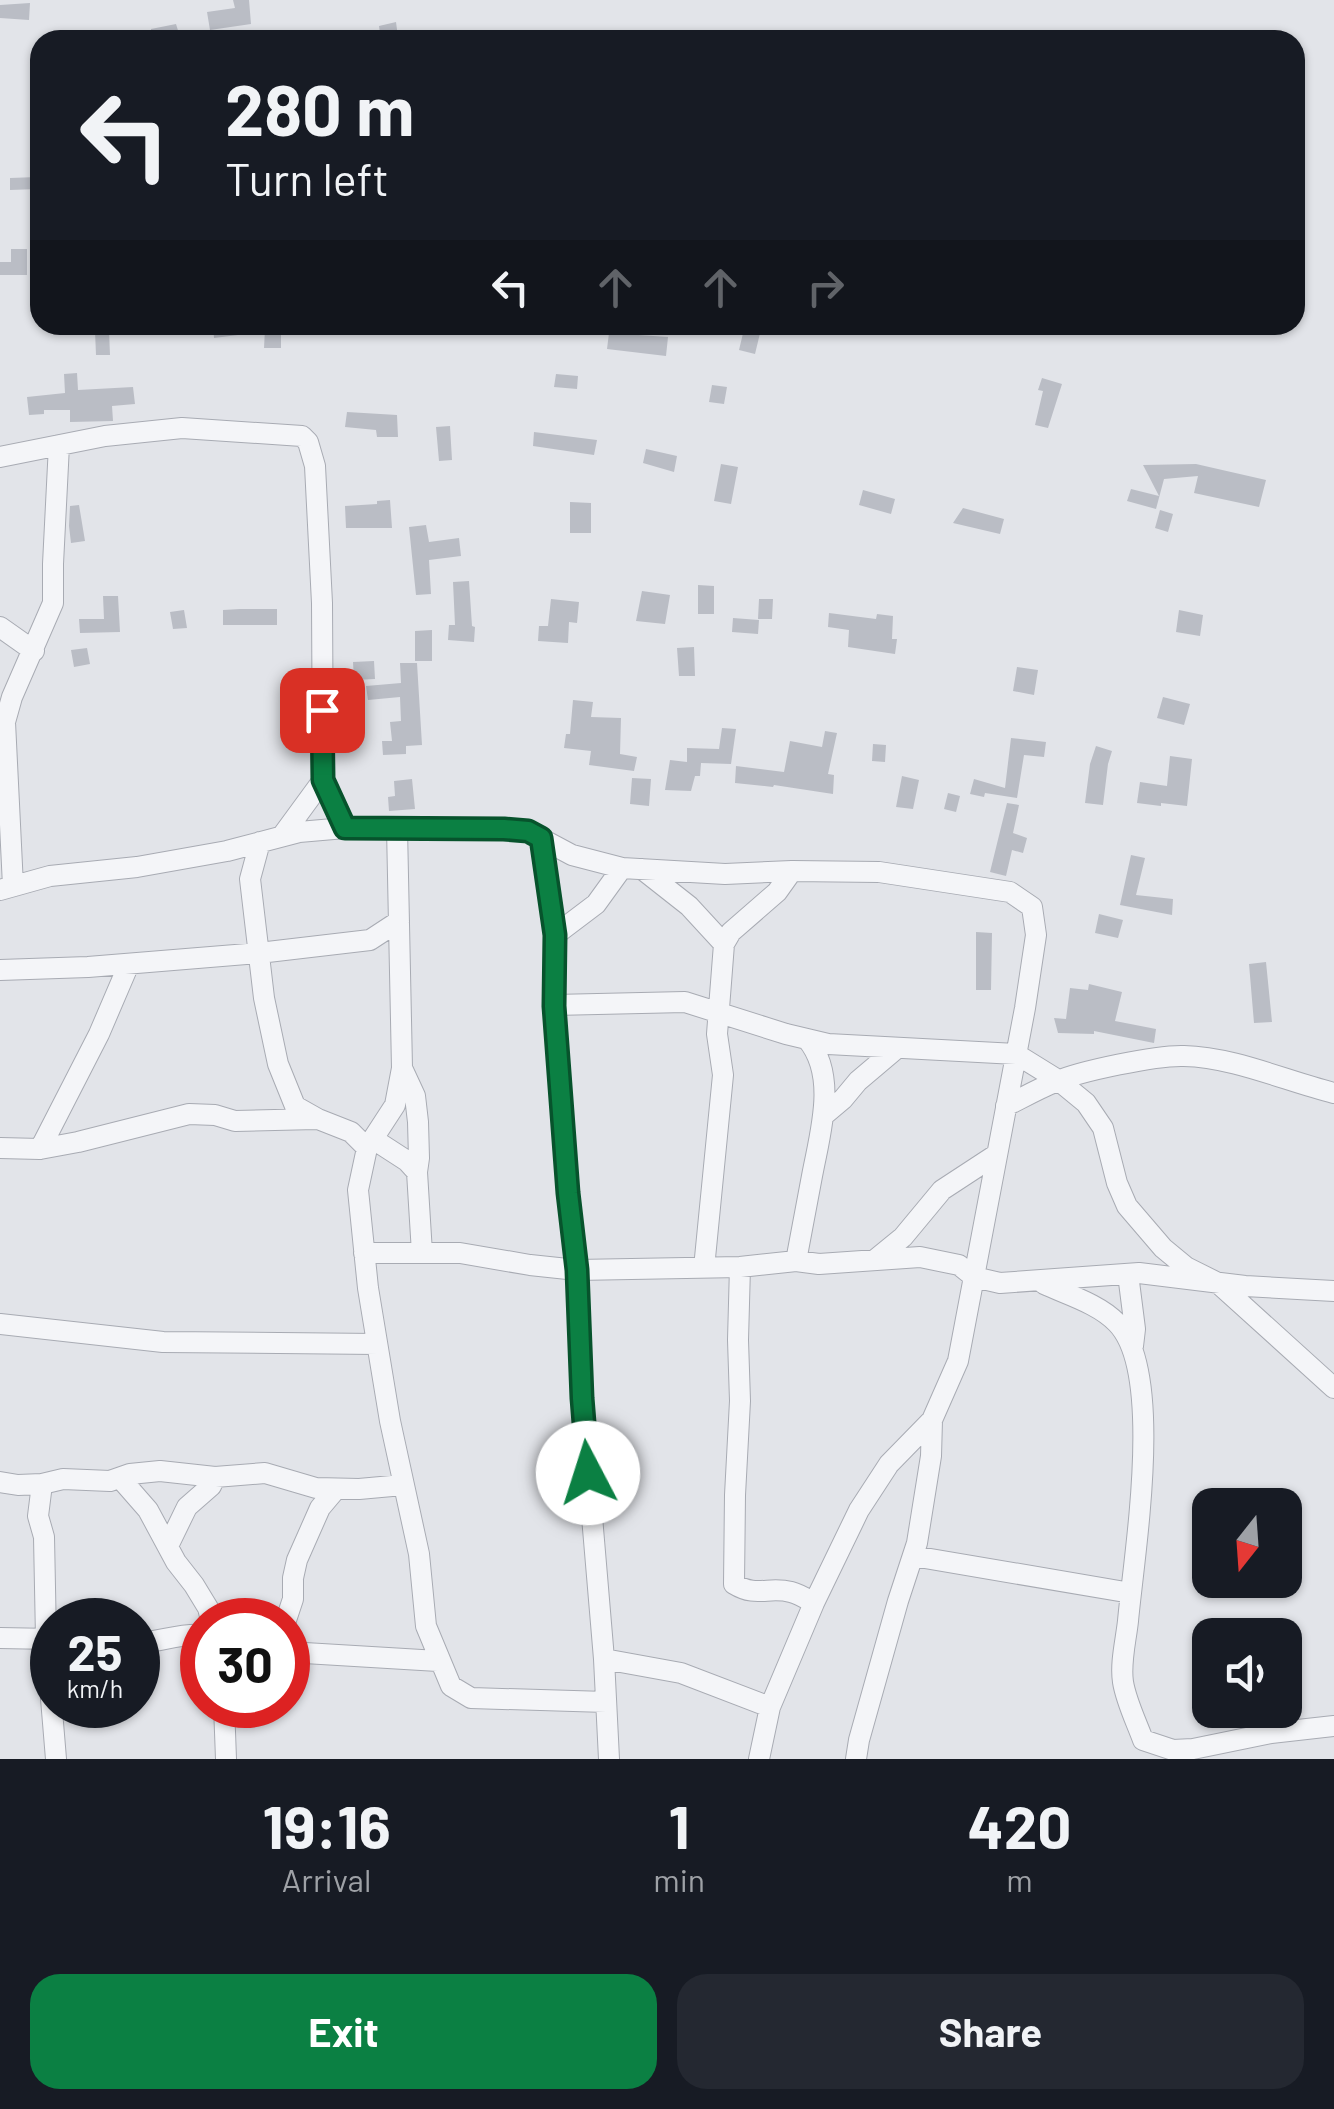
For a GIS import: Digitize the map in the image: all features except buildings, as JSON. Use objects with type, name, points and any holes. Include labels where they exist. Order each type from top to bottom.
[{"type":"street","points":[[0,457],[105,436],[182,428],[302,436],[308,442],[315,466],[321,584],[323,780],[345,828]]},
{"type":"street","points":[[60,445],[53,603],[5,722],[6,888],[50,876],[137,868],[227,851],[298,832],[345,828],[504,829],[528,831],[572,855],[632,869],[898,875],[1010,892],[1032,906],[1036,935],[958,1361],[932,1420],[889,1464],[859,1510],[770,1707],[759,1759]]},
{"type":"street","points":[[0,628],[34,651]]},
{"type":"street","points":[[282,836],[323,780]]},
{"type":"street","points":[[396,828],[402,1068],[395,1105],[370,1143],[358,1190],[377,1344],[420,1554],[426,1626],[451,1686],[471,1698],[606,1702]]},
{"type":"street","points":[[541,838],[555,935],[554,1006],[577,1270],[582,1398],[609,1759]]},
{"type":"street","points":[[260,842],[250,880],[264,998],[278,1064],[295,1106],[407,1161],[417,1172]]},
{"type":"street","points":[[227,851],[250,880]]},
{"type":"street","points":[[555,935],[596,904],[632,869]]},
{"type":"street","points":[[632,869],[689,906],[724,944]]},
{"type":"street","points":[[704,1268],[723,1076],[717,1034],[724,944],[730,932],[777,892],[792,871]]},
{"type":"street","points":[[0,970],[259,954],[370,940],[399,921]]},
{"type":"street","points":[[370,940],[400,951]]},
{"type":"street","points":[[40,1149],[99,1034],[129,964]]},
{"type":"street","points":[[554,1006],[685,1002],[828,1044],[1016,1054],[1086,1103],[1103,1128],[1127,1206],[1145,1230],[1186,1267],[1218,1283],[1334,1388]]},
{"type":"street","points":[[796,1261],[824,1115],[823,1073],[816,1050],[807,1038]]},
{"type":"street","points":[[824,1115],[897,1048]]},
{"type":"street","points":[[1006,1106],[1058,1080],[1156,1058],[1184,1056],[1240,1064],[1334,1093]]},
{"type":"street","points":[[402,1068],[415,1096],[422,1253]]},
{"type":"street","points":[[0,1148],[40,1149],[188,1114],[235,1121],[318,1119]]},
{"type":"street","points":[[876,1259],[903,1237],[942,1190],[997,1154]]},
{"type":"street","points":[[364,1253],[460,1253],[577,1270],[740,1267],[920,1257],[959,1265],[974,1277],[1000,1283],[1139,1273],[1334,1291]]},
{"type":"street","points":[[740,1267],[734,1584],[747,1592],[794,1592],[814,1603]]},
{"type":"street","points":[[1128,1274],[1135,1329],[1133,1346]]},
{"type":"street","points":[[1038,1281],[1099,1309],[1118,1324],[1133,1346],[1138,1362],[1143,1468],[1123,1681],[1143,1740],[1174,1750],[1194,1749],[1270,1733],[1334,1726]]},
{"type":"street","points":[[0,1324],[163,1342],[377,1344]]},
{"type":"street","points":[[856,1759],[917,1543],[931,1456],[932,1420]]},
{"type":"street","points":[[2,1482],[18,1485],[63,1479],[110,1481],[160,1471],[215,1478],[265,1473],[316,1488],[404,1484]]},
{"type":"street","points":[[120,1478],[148,1510],[176,1562],[202,1598]]},
{"type":"street","points":[[168,1546],[187,1507],[215,1478]]},
{"type":"street","points":[[2,1482],[38,1516]]},
{"type":"street","points":[[42,1484],[38,1516],[44,1537],[47,1598]]},
{"type":"street","points":[[293,1598],[297,1560],[320,1508],[336,1489]]},
{"type":"street","points":[[913,1556],[1131,1593]]},
{"type":"street","points":[[0,1638],[30,1639]]},
{"type":"street","points":[[310,1653],[438,1661]]},
{"type":"street","points":[[604,1658],[681,1673],[770,1707]]},
{"type":"street","points":[[54,1728],[56,1759]]},
{"type":"street","points":[[225,1728],[226,1759]]},
{"type":"route","points":[[322,710],[323,780],[345,828],[504,829],[528,831],[541,838],[555,935],[554,1006],[577,1270],[588,1473]]}]
